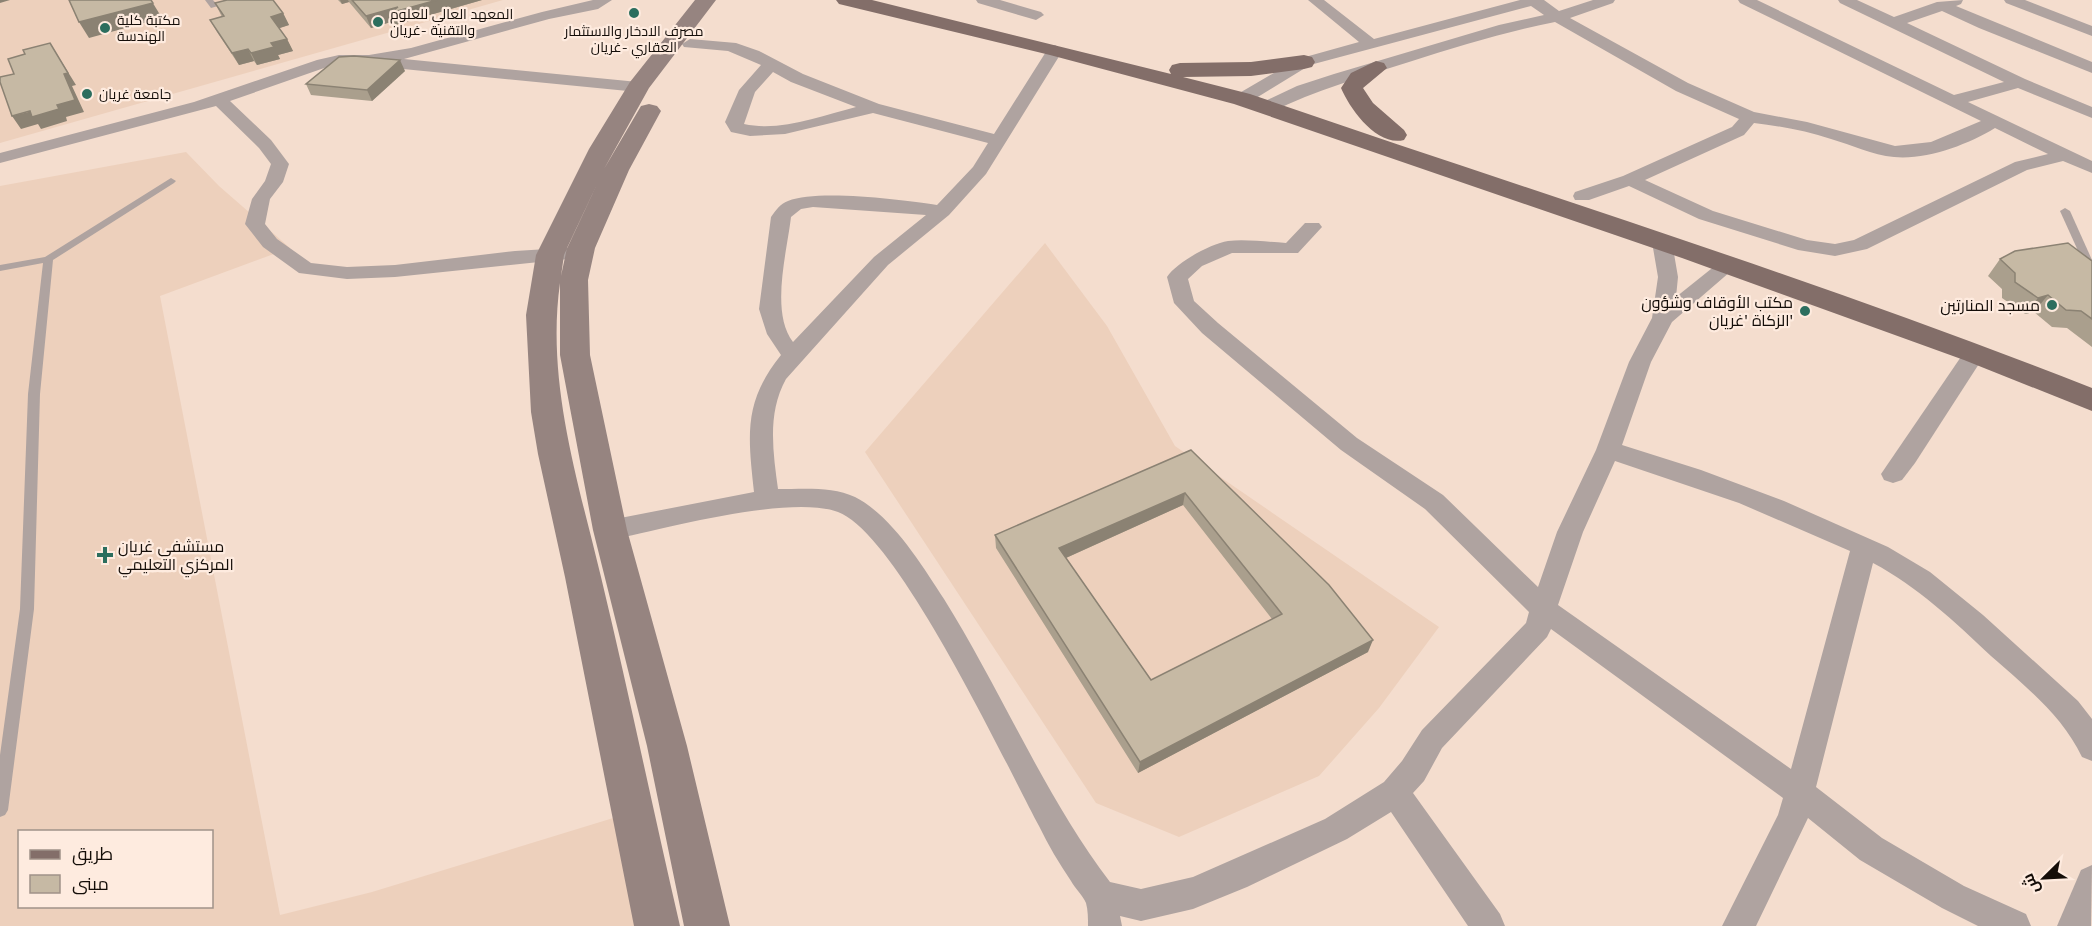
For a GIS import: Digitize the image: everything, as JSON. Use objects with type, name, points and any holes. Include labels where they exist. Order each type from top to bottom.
[{"type":"main road","points":[[657,926],[556,464],[548,412],[541,315],[565,254],[596,158],[638,87],[691,16],[706,0]]},
{"type":"main road","points":[[565,254],[690,44],[726,0]]},
{"type":"main road","points":[[846,0],[1262,99],[1395,135],[1582,196],[2092,380]]},
{"type":"main road","points":[[900,0],[1180,70],[1976,353],[2092,400]]},
{"type":"main road","points":[[1180,70],[1251,69],[1304,62]]},
{"type":"main road","points":[[1376,68],[1359,78],[1352,88],[1357,100],[1366,111],[1395,135]]},
{"type":"main road","points":[[565,254],[574,280],[575,355],[610,530],[667,746],[707,926]]},
{"type":"main road","points":[[622,762],[667,746]]},
{"type":"street","points":[[369,60],[413,53],[547,15],[592,6],[604,0]]},
{"type":"street","points":[[986,0],[1036,15]]},
{"type":"street","points":[[1315,0],[1371,44]]},
{"type":"street","points":[[1262,99],[1304,62],[1535,0],[1557,17],[1682,87],[1750,117],[1806,126],[1902,153],[1977,133],[1993,121]]},
{"type":"street","points":[[1262,99],[1376,68],[1504,28],[1557,17],[1608,0]]},
{"type":"street","points":[[1745,0],[2092,168]]},
{"type":"street","points":[[1845,0],[2019,83],[2092,113]]},
{"type":"street","points":[[2012,0],[2092,32]]},
{"type":"street","points":[[1893,23],[1950,2],[1984,25],[2092,68]]},
{"type":"street","points":[[1470,5],[1504,28]]},
{"type":"street","points":[[690,44],[730,46],[753,54],[797,78],[873,108],[997,140]]},
{"type":"street","points":[[767,499],[761,449],[767,393],[793,355],[880,261],[942,211],[980,170],[997,147],[997,140],[1055,50]]},
{"type":"street","points":[[0,159],[219,100],[323,63],[339,60],[369,60],[435,69],[638,87]]},
{"type":"street","points":[[771,64],[747,90],[734,122],[737,128],[745,131],[779,130],[873,108]]},
{"type":"street","points":[[1951,101],[2019,83]]},
{"type":"street","points":[[219,100],[265,144],[280,164],[274,182],[261,199],[255,224],[270,243],[306,268],[347,273],[395,271],[565,254]]},
{"type":"street","points":[[1582,196],[1630,180],[1737,131],[1750,117]]},
{"type":"street","points":[[1630,180],[1706,215],[1805,246],[1835,250],[1860,245],[2021,166],[2064,155]]},
{"type":"street","points":[[793,355],[782,344],[772,323],[770,309],[781,217],[785,211],[798,204],[813,201],[902,206],[942,211]]},
{"type":"street","points":[[1312,227],[1291,249],[1229,247],[1195,262],[1177,277],[1184,303],[1234,350],[1340,437],[1434,502],[1543,609],[1799,792],[1871,849],[1953,897],[2014,926]]},
{"type":"street","points":[[610,530],[767,499],[817,498],[846,504],[879,529],[912,571],[958,646],[1103,911],[1193,893],[1236,876],[1336,829],[1395,792],[1413,771],[1432,739],[1537,629],[1570,532],[1608,450],[1640,362],[1663,318],[1668,277],[1662,242]]},
{"type":"street","points":[[1663,318],[1728,265]]},
{"type":"street","points":[[1893,474],[1907,457],[1976,353]]},
{"type":"street","points":[[1608,450],[1671,468],[1772,506],[1864,547],[1908,570],[1982,630],[2067,707],[2086,732],[2092,748]]},
{"type":"street","points":[[1738,926],[1793,818],[1864,547]]},
{"type":"street","points":[[1395,792],[1488,926]]},
{"type":"street","points":[[2074,926],[2092,881]]},
{"type":"lane","points":[[0,268],[48,259],[171,182]]},
{"type":"lane","points":[[2065,211],[2089,264],[2092,266]]},
{"type":"lane","points":[[0,810],[4,755],[27,609],[34,394],[48,259]]},
{"type":"shaded area","name":"جامعة غريان","points":[[0,0],[503,0],[0,143]]},
{"type":"shaded area","name":"مستشفى غريان المركزي التعليمي","points":[[186,152],[219,186],[290,248],[160,296],[280,915],[372,892],[623,815],[643,926],[0,926],[0,186]]},
{"type":"shaded area","points":[[1045,243],[1107,326],[1175,446],[1439,627],[1379,708],[1319,776],[1179,837],[1096,803],[865,452]]},
{"type":"building","points":[[69,0],[151,0],[153,3],[79,22]]},
{"type":"building","points":[[227,0],[273,0],[283,13],[271,17],[287,39],[271,43],[274,47],[251,53],[248,49],[232,53],[210,20],[224,16],[215,3]]},
{"type":"building","points":[[352,0],[437,0],[390,13],[398,7],[366,16]]},
{"type":"building","points":[[50,43],[68,73],[64,74],[75,100],[57,105],[59,109],[32,117],[30,111],[12,116],[0,82],[0,77],[14,74],[8,59],[25,54],[23,50]]},
{"type":"building","points":[[339,57],[400,60],[367,90],[306,84]]},
{"type":"building","points":[[2068,243],[2092,261],[2092,319],[2081,311],[2066,310],[2048,295],[2038,298],[2015,282],[2015,273],[2000,259],[2015,251]]},
{"type":"building","points":[[1191,450],[1329,585],[1373,640],[1140,762],[995,535]],"holes":[[[1185,493],[1282,614],[1151,680],[1059,548]]]},
{"type":"place","name":"مصرف الادخار والاستثمار العقاري -غريان","points":[[634,13]]},
{"type":"place","name":"المعهد العالي للعلوم والتقنية -غريان","points":[[378,22]]},
{"type":"place","name":"مكتبة كلية الهندسة","points":[[105,28]]},
{"type":"place","name":"جامعة غريان","points":[[87,94]]},
{"type":"place","name":"مسجد المنارتين","points":[[2052,305]]},
{"type":"place","name":"مكتب الأوقاف وشؤون الزكاة 'غريان'","points":[[1805,311]]},
{"type":"place","name":"مستشفى غريان المركزي التعليمي","points":[[105,555]]}]
